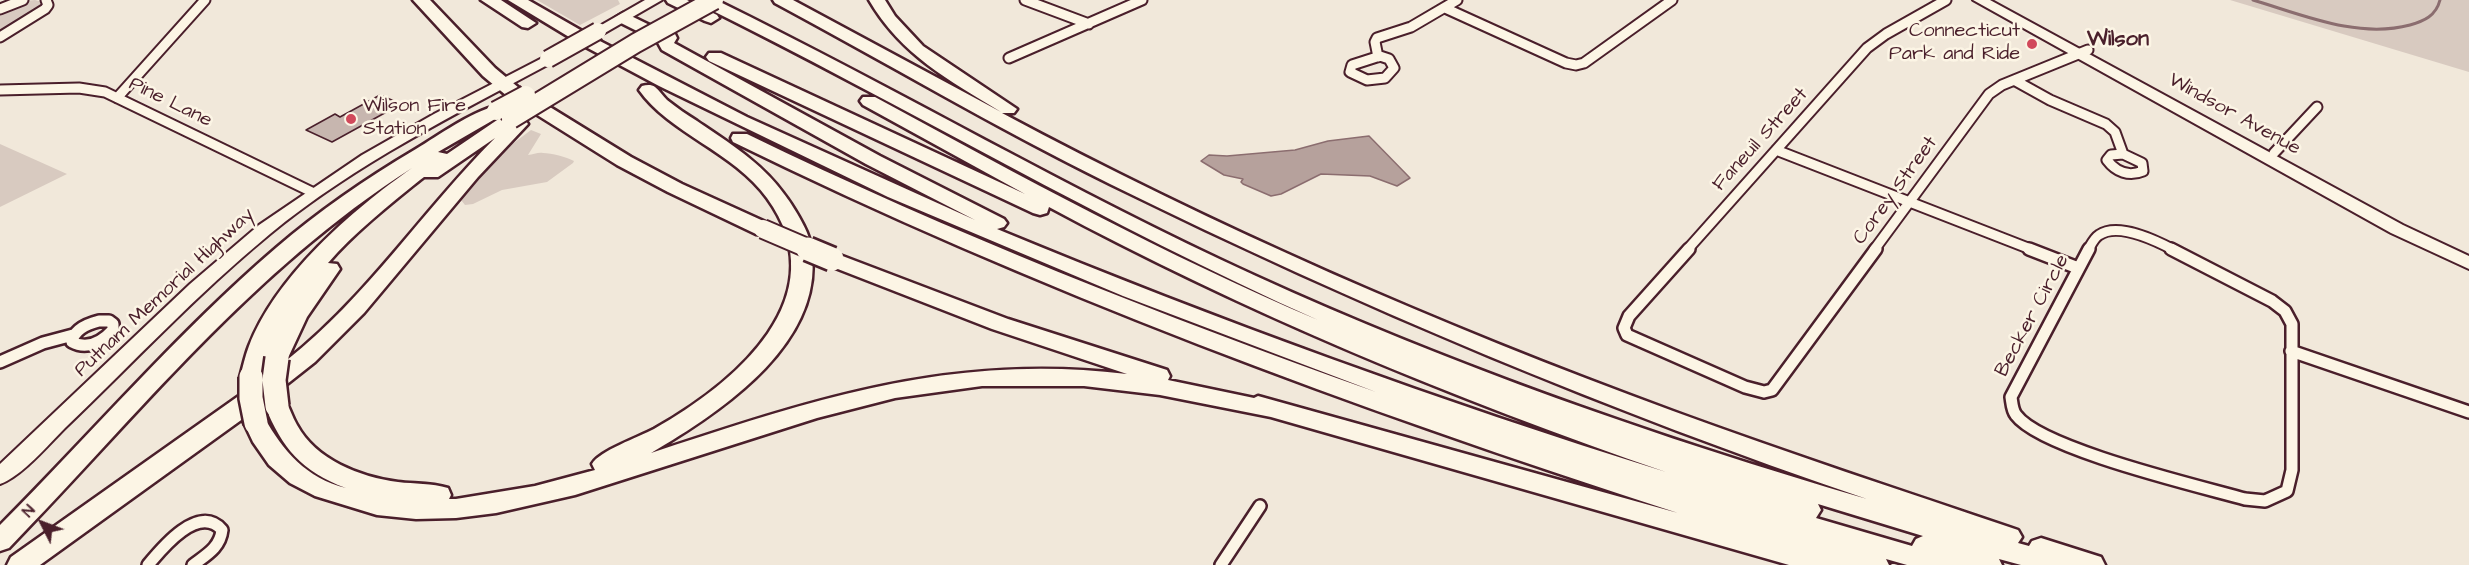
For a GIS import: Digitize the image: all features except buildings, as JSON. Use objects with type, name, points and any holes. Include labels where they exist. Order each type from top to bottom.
[{"type":"highway","points":[[421,0],[502,84],[624,161],[675,188],[763,229],[916,293],[1053,342],[1270,409],[1826,565]]},
{"type":"highway","points":[[489,0],[648,90],[759,148],[842,187],[1039,272],[1350,392],[1577,471],[1876,565]]},
{"type":"highway","points":[[516,0],[680,91],[841,170],[1065,265],[1208,322],[1338,370],[1677,484],[1943,565]]},
{"type":"highway","points":[[674,0],[808,68],[1107,230],[1258,303],[1438,379],[1599,439],[1761,495],[1989,565]]},
{"type":"highway","points":[[697,0],[396,188],[335,243],[295,290],[272,324],[258,352],[251,377],[250,398],[263,440],[276,457],[294,474],[317,487],[370,503],[440,509],[492,505],[538,496],[829,406],[895,390],[957,380],[1025,376],[1091,378],[1161,387],[1270,409]]},
{"type":"highway","points":[[703,0],[845,72],[1116,218],[1258,285],[1361,330],[1502,385],[1697,455],[1836,500],[2057,565]]},
{"type":"highway","points":[[648,90],[667,109],[725,148],[760,178],[783,204],[801,240],[804,259],[803,278],[790,316],[764,356],[725,394],[669,433],[592,468],[523,487],[453,495],[389,491],[367,486],[334,473],[312,459],[294,441],[282,423],[277,406],[274,380],[277,358],[288,330],[307,299],[360,235],[423,179],[507,117],[571,77],[714,0]]},
{"type":"highway","points":[[781,0],[1062,151],[1358,293],[1581,385],[1824,475],[2092,565]]},
{"type":"highway","points":[[877,0],[903,35],[948,69],[1042,130],[1183,210]]},
{"type":"highway","points":[[622,18],[663,38],[678,40],[1159,264],[1212,287],[1258,303]]},
{"type":"highway","points":[[663,38],[668,46],[873,160],[981,216],[1114,277],[1338,370]]},
{"type":"highway","points":[[0,541],[218,314],[285,251],[382,178],[434,145],[507,117]]},
{"type":"highway","points":[[20,565],[236,412],[307,356],[356,308],[471,172],[507,117]]},
{"type":"main road","name":"Windsor Avenue","points":[[1980,0],[2084,51],[2274,153],[2397,229],[2469,263]]},
{"type":"main road","name":"Windsor Avenue","points":[[1993,0],[2329,187],[2469,255]]},
{"type":"main road","name":"Putnam Memorial Highway","points":[[0,476],[71,411],[218,268],[266,228],[314,193],[384,149],[652,2]]},
{"type":"street","points":[[0,9],[23,0]]},
{"type":"street","points":[[0,37],[42,12],[48,5],[46,0]]},
{"type":"street","points":[[117,98],[205,0]]},
{"type":"street","points":[[1025,0],[1089,24]]},
{"type":"street","points":[[1009,58],[1142,0]]},
{"type":"street","points":[[1378,57],[1376,39],[1411,27],[1457,0]]},
{"type":"street","points":[[1445,8],[1575,65],[1596,55],[1672,0]]},
{"type":"street","name":"Faneuil Street","points":[[1764,392],[1745,387],[1636,340],[1627,334],[1624,328],[1629,316],[1868,48],[1886,34],[1946,0]]},
{"type":"street","name":"Corey Street","points":[[1764,392],[1778,386],[1989,94],[2014,80],[2084,51]]},
{"type":"street","points":[[1378,57],[1387,57],[1393,66],[1392,71],[1383,78],[1369,81],[1350,72],[1352,65],[1378,57]]},
{"type":"street","points":[[2014,80],[2049,100],[2106,124],[2115,132],[2123,154]]},
{"type":"street","name":"Pine Lane","points":[[0,90],[87,88],[117,98],[314,193]]},
{"type":"street","points":[[2274,153],[2317,107]]},
{"type":"street","points":[[1776,150],[2078,268]]},
{"type":"street","name":"Becker Circle","points":[[2110,229],[2148,237],[2278,306],[2285,311],[2292,324],[2291,351],[2292,471],[2287,491],[2265,501],[2245,499],[2074,449],[2030,428],[2015,414],[2011,397],[2096,236],[2110,229]]},
{"type":"street","points":[[0,362],[43,343],[73,335]]},
{"type":"street","points":[[2291,351],[2469,412]]},
{"type":"street","points":[[1221,565],[1260,506]]},
{"type":"street","points":[[148,565],[171,539],[183,530],[203,522],[217,524],[222,530],[219,542],[193,565]]},
{"type":"shaded area","points":[[537,0],[618,0],[620,4],[580,25]]},
{"type":"shaded area","points":[[2230,0],[2469,0],[2469,72]]},
{"type":"shaded area","points":[[24,1],[42,2],[43,7],[0,34],[0,11]]},
{"type":"shaded area","points":[[531,130],[541,134],[528,155],[551,154],[574,161],[573,163],[547,182],[502,190],[473,204],[465,205],[461,200],[498,155]]},
{"type":"shaded area","points":[[1369,136],[1410,178],[1397,186],[1370,176],[1321,174],[1281,194],[1271,196],[1243,184],[1241,182],[1243,179],[1224,175],[1201,161],[1209,155],[1227,156],[1295,150],[1328,141]]},
{"type":"shaded area","points":[[0,144],[67,174],[0,207]]},
{"type":"waterway","points":[[2253,0],[2331,23],[2371,29],[2390,29],[2420,22],[2436,10],[2440,0]]},
{"type":"place","name":"Connecticut Park and Ride","points":[[2032,44]]},
{"type":"place","name":"Wilson Fire Station","points":[[351,119]]},
{"type":"district","name":"Wilson","points":[[2118,40]]}]
